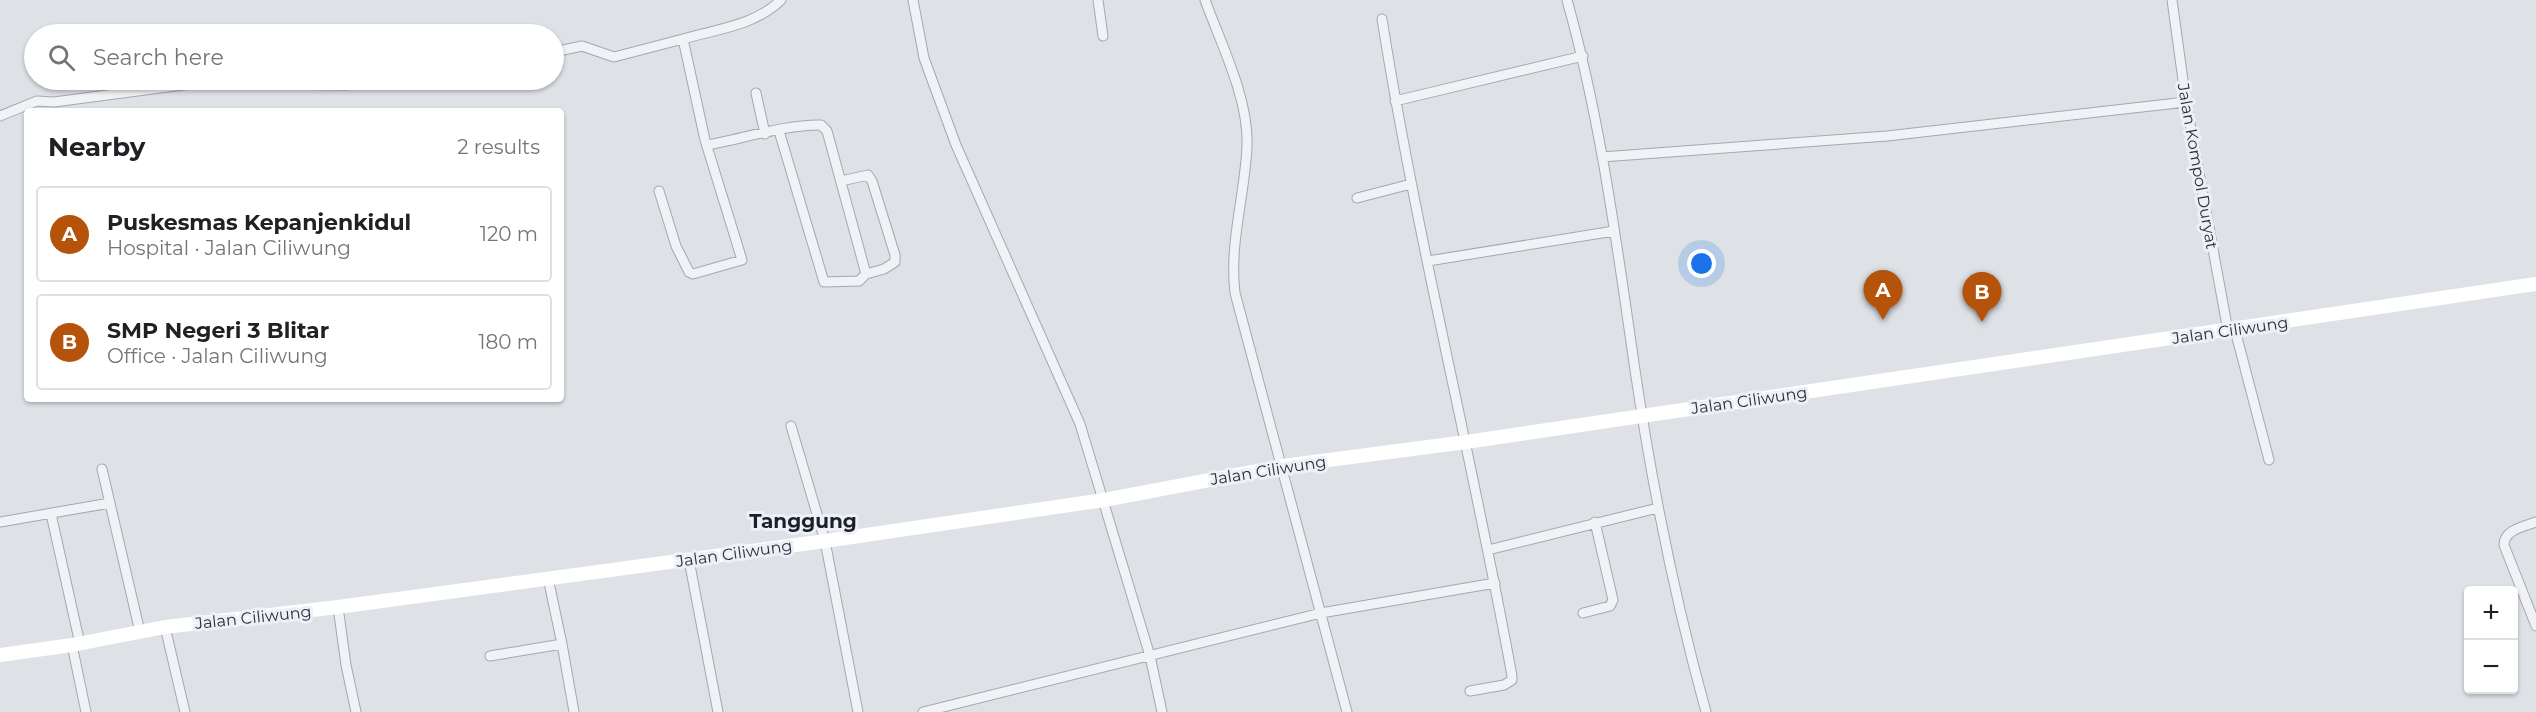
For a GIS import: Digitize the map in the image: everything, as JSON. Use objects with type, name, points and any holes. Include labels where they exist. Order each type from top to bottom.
[{"type":"main road","name":"Jalan Ciliwung","points":[[0,655],[76,644],[165,627],[338,608],[825,541],[1104,500],[1283,466],[1466,442],[2536,284]]},
{"type":"street","points":[[564,50],[582,46],[614,57],[748,21],[769,11],[782,0]]},
{"type":"street","points":[[914,0],[924,58],[956,145],[1080,424],[1150,656],[1162,712]]},
{"type":"street","points":[[1098,0],[1103,36]]},
{"type":"street","points":[[1205,0],[1236,84],[1245,123],[1247,144],[1236,227],[1235,293],[1347,712]]},
{"type":"street","points":[[1567,0],[1583,56],[1602,157],[1658,508],[1706,712]]},
{"type":"street","name":"Jalan Kompol Duryat","points":[[2172,0],[2186,102],[2232,330],[2269,460]]},
{"type":"street","points":[[1382,19],[1411,184],[1495,583],[1512,681],[1504,685],[1470,691]]},
{"type":"street","points":[[659,191],[676,246],[689,272],[693,274],[742,260],[707,145],[682,39]]},
{"type":"street","points":[[1395,101],[1583,56]]},
{"type":"street","points":[[0,116],[37,101],[54,102],[145,90]]},
{"type":"street","points":[[756,93],[765,134]]},
{"type":"street","points":[[1602,157],[1887,136],[2186,102]]},
{"type":"street","points":[[707,145],[810,124],[821,125],[827,131],[866,274]]},
{"type":"street","points":[[779,131],[824,282],[859,280],[866,274],[891,266],[895,262],[895,255],[872,181],[864,175],[841,181]]},
{"type":"street","points":[[1357,198],[1411,184]]},
{"type":"street","points":[[1428,261],[1614,231]]},
{"type":"street","points":[[791,426],[825,541],[858,712]]},
{"type":"street","points":[[102,469],[140,632]]},
{"type":"street","points":[[0,522],[110,503]]},
{"type":"street","points":[[1488,550],[1658,508]]},
{"type":"street","points":[[51,514],[76,644],[86,712]]},
{"type":"street","points":[[1583,613],[1611,606],[1613,600],[1595,522]]},
{"type":"street","points":[[2536,522],[2508,533],[2504,538],[2504,545],[2536,626]]},
{"type":"street","points":[[689,560],[718,712]]},
{"type":"street","points":[[548,579],[574,712]]},
{"type":"street","points":[[923,712],[1321,613],[1495,583]]},
{"type":"street","points":[[338,608],[346,665],[356,712]]},
{"type":"street","points":[[165,627],[185,712]]},
{"type":"street","points":[[490,656],[562,644]]},
{"type":"place","name":"Puskesmas Kepanjenkidul","points":[[1883,320]]},
{"type":"place","name":"SMP Negeri 3 Blitar","points":[[1982,322]]},
{"type":"district","name":"Tanggung","points":[[803,521]]}]
